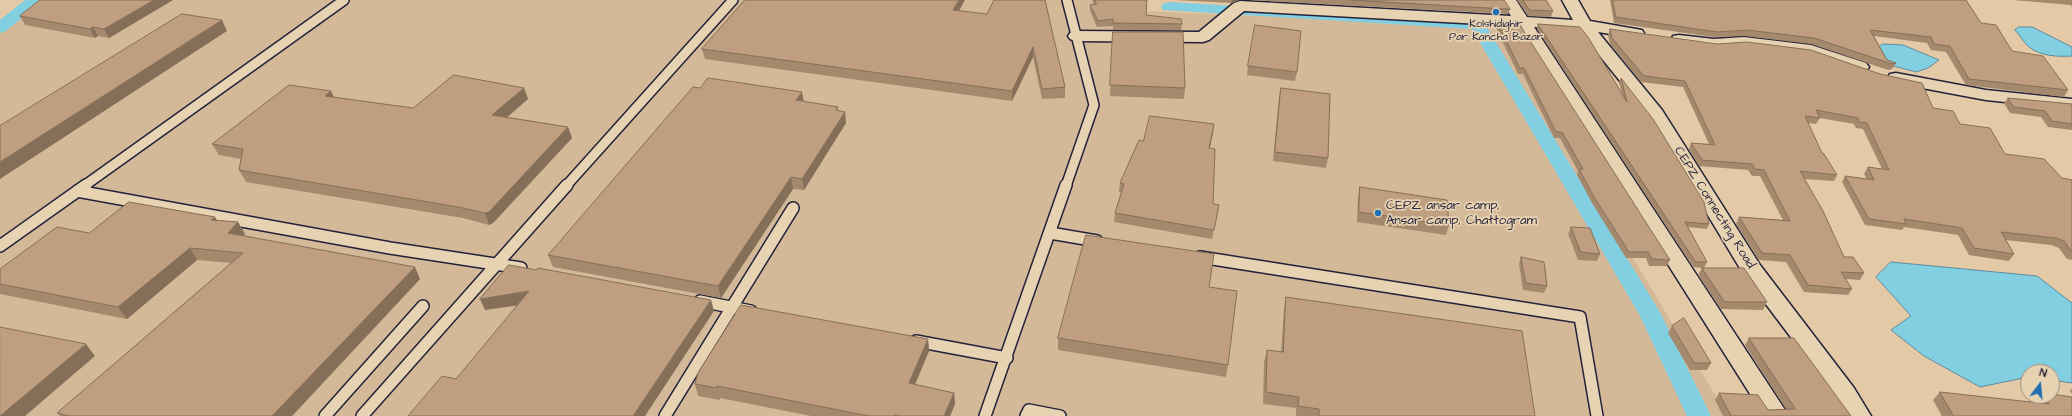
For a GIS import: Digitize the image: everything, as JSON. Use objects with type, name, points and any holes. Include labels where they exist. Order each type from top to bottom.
[{"type":"street","points":[[1508,0],[1602,143],[1777,416]]},
{"type":"street","name":"CEPZ Connecting Road","points":[[1570,0],[1584,25],[1656,114],[1752,270],[1846,394],[1859,416]]},
{"type":"street","points":[[1076,36],[1203,37],[1240,6],[1521,20],[1584,25],[1657,37],[1714,44],[1744,42],[1811,50],[1879,74],[1986,95],[2072,104]]},
{"type":"lane","points":[[0,246],[344,0]]},
{"type":"lane","points":[[362,416],[733,0]]},
{"type":"lane","points":[[985,416],[1007,358],[1094,106],[1067,0]]},
{"type":"lane","points":[[76,191],[390,248],[535,271]]},
{"type":"lane","points":[[665,416],[793,208]]},
{"type":"lane","points":[[1050,233],[1104,242]]},
{"type":"lane","points":[[1190,255],[1580,317],[1597,416]]},
{"type":"lane","points":[[692,300],[762,313]]},
{"type":"lane","points":[[325,416],[423,306]]},
{"type":"lane","points":[[907,340],[1007,358]]},
{"type":"lane","points":[[1026,416],[1029,410],[1060,416]]},
{"type":"shaded area","points":[[26,0],[1122,0],[1123,10],[1494,27],[1728,416],[0,416],[0,22]]},
{"type":"water","points":[[2019,27],[2032,27],[2072,47],[2072,56],[2049,55],[2033,50],[2015,30]]},
{"type":"water","points":[[1883,44],[1903,45],[1939,60],[1928,68],[1916,72],[1879,62],[1875,50]]},
{"type":"water","points":[[1891,262],[2037,276],[2072,303],[2072,383],[2060,381],[2060,364],[2020,364],[2020,379],[1980,387],[1924,356],[1891,330],[1911,316],[1876,277]]},
{"type":"building","points":[[40,0],[154,0],[104,29],[93,27],[90,29],[20,16]]},
{"type":"building","points":[[745,0],[959,0],[953,10],[987,14],[994,0],[1045,0],[1065,87],[1042,89],[1033,47],[1012,91],[702,49]]},
{"type":"building","points":[[1095,0],[1147,0],[1146,15],[1181,19],[1182,24],[1113,23],[1113,19],[1098,21],[1090,5],[1096,4]]},
{"type":"building","points":[[1351,0],[1504,0],[1510,9]]},
{"type":"building","points":[[1523,0],[1546,0],[1553,11],[1530,10]]},
{"type":"building","points":[[1613,0],[1966,0],[1981,23],[1996,25],[2012,51],[2043,56],[2068,90],[1969,79],[1950,46],[1934,44],[1931,37],[1870,30],[1887,60],[1896,63],[1892,64],[1814,38],[1747,30],[1717,32],[1616,17]]},
{"type":"building","points":[[182,14],[222,20],[0,162],[0,126]]},
{"type":"building","points":[[1497,21],[1518,22],[1670,260],[1652,259],[1648,252],[1629,252],[1594,197],[1579,169],[1583,169],[1562,132],[1556,132],[1524,68],[1520,68]]},
{"type":"building","points":[[1538,24],[1580,27],[1588,37],[1627,102],[1621,78],[1653,119],[1704,202],[1709,224],[1685,222],[1707,262],[1696,262]]},
{"type":"building","points":[[1255,25],[1301,31],[1297,72],[1248,66]]},
{"type":"building","points":[[1610,29],[1717,44],[1747,42],[1811,50],[1880,74],[1922,83],[1933,108],[1953,111],[1960,124],[1990,128],[2005,154],[2044,159],[2062,178],[2072,180],[2072,252],[2064,241],[2056,238],[2001,232],[2014,254],[1974,248],[1962,228],[1904,219],[1906,224],[1869,219],[1845,176],[1874,180],[1868,167],[1889,170],[1867,123],[1859,122],[1858,118],[1816,110],[1820,118],[1805,116],[1822,153],[1837,175],[1800,171],[1823,211],[1844,257],[1853,257],[1864,273],[1841,272],[1852,289],[1808,285],[1790,255],[1762,253],[1739,217],[1790,221],[1764,170],[1755,169],[1752,164],[1702,160],[1691,143],[1715,145],[1685,81],[1644,76],[1612,38]]},
{"type":"building","points":[[1113,32],[1183,32],[1185,88],[1110,85]]},
{"type":"building","points":[[454,75],[524,88],[492,115],[568,127],[489,212],[485,213],[458,207],[239,170],[243,149],[212,144],[289,85],[331,91],[325,96],[413,108]]},
{"type":"building","points":[[708,78],[802,92],[796,100],[838,107],[836,110],[845,112],[802,179],[791,177],[718,286],[548,255],[693,87],[700,88]]},
{"type":"building","points":[[1281,88],[1330,94],[1328,158],[1275,152]]},
{"type":"building","points":[[2008,98],[2072,104],[2072,124],[2052,121],[2045,111],[2014,107]]},
{"type":"building","points":[[1150,116],[1214,124],[1209,148],[1215,149],[1213,204],[1219,205],[1214,230],[1115,213],[1124,184],[1120,183],[1139,140],[1143,141]]},
{"type":"building","points":[[1360,187],[1447,200],[1449,225],[1359,212]]},
{"type":"building","points":[[129,202],[215,217],[211,220],[238,222],[228,233],[415,267],[272,416],[69,416],[57,413],[243,253],[190,248],[118,307],[0,284],[0,269],[57,227],[89,233]]},
{"type":"building","points":[[1571,227],[1590,228],[1600,254],[1581,252]]},
{"type":"building","points":[[1086,235],[1214,254],[1209,287],[1237,291],[1228,365],[1058,338]]},
{"type":"building","points":[[1521,257],[1544,262],[1547,286],[1526,283]]},
{"type":"building","points":[[509,265],[537,270],[538,268],[711,300],[633,416],[408,416],[442,376],[456,379],[529,291],[480,299]]},
{"type":"building","points":[[1702,268],[1744,268],[1767,302],[1725,302]]},
{"type":"building","points":[[1286,297],[1522,331],[1535,416],[1319,416],[1319,409],[1298,406],[1299,397],[1266,392],[1267,350],[1283,352]]},
{"type":"building","points":[[741,305],[928,339],[909,383],[954,393],[944,416],[869,416],[717,386],[717,388],[695,384],[698,373]]},
{"type":"building","points":[[1684,318],[1711,363],[1694,363],[1672,326]]},
{"type":"building","points":[[0,327],[86,344],[0,416]]},
{"type":"building","points":[[1749,338],[1794,338],[1851,416],[1731,416],[1719,393],[1758,395],[1768,410],[1795,409]]},
{"type":"building","points":[[1940,392],[2020,401],[2020,404],[2060,404],[2060,395],[2072,397],[2072,416],[1954,416]]},
{"type":"waterway","points":[[0,28],[35,0]]},
{"type":"waterway","points":[[1169,7],[1477,24],[1650,314],[1699,416]]},
{"type":"place","name":"Kolshidighir Par Kancha Bazar","points":[[1496,12]]},
{"type":"place","name":"CEPZ ansar camp, Ansar camp, Chattogram","points":[[1378,213]]}]
